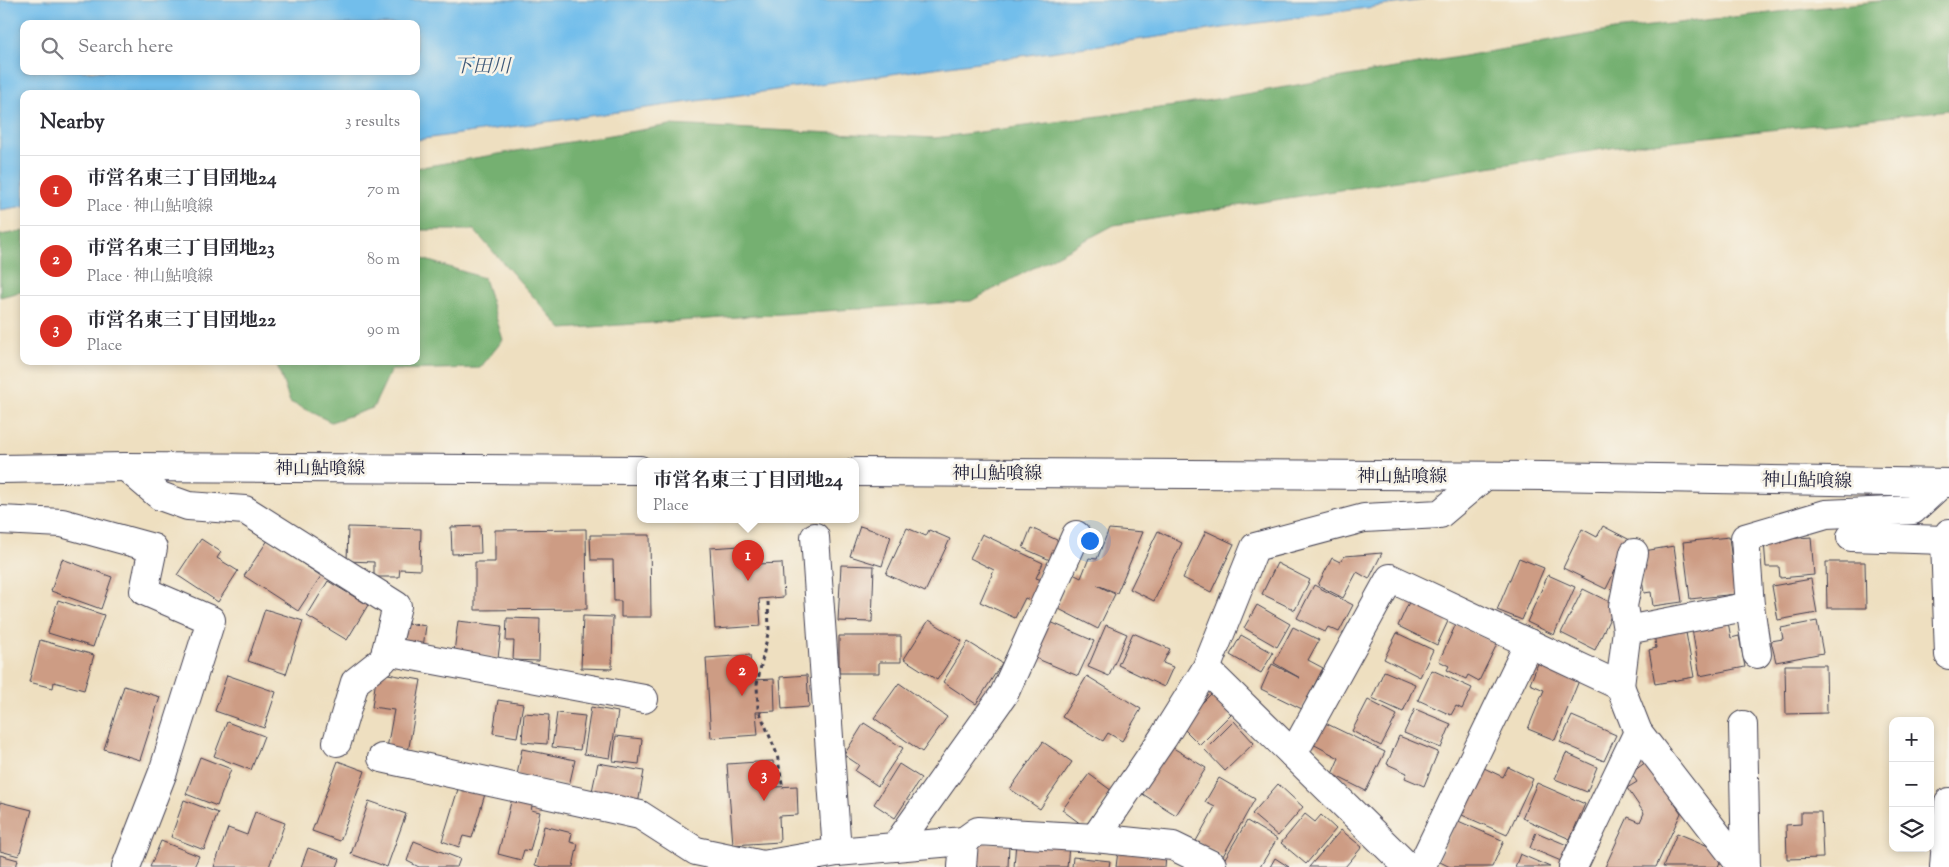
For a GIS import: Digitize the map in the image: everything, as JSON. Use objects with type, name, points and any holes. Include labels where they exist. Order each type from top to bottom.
[{"type":"street","name":"神山鮎喰線","points":[[0,470],[126,467],[637,470]]},
{"type":"street","points":[[126,467],[160,496],[188,506],[245,510],[397,606],[384,659],[355,682],[337,742]]},
{"type":"street","name":"神山鮎喰線","points":[[859,472],[1485,476],[1946,483]]},
{"type":"street","points":[[1095,838],[1163,738],[1206,669],[1255,547],[1364,518],[1440,514],[1485,476]]},
{"type":"street","points":[[1757,654],[1750,606],[1745,538],[1826,514],[1913,510],[1946,483]]},
{"type":"street","points":[[0,520],[62,524],[154,548],[144,591],[212,620],[163,772],[126,867]]},
{"type":"street","points":[[895,847],[1004,694],[1076,536]]},
{"type":"street","points":[[1851,537],[1947,536],[1949,655]]},
{"type":"street","points":[[815,537],[837,852]]},
{"type":"street","points":[[1634,553],[1623,606],[1627,630],[1620,686],[1638,732],[1744,867]]},
{"type":"street","points":[[1292,754],[1390,578],[1620,686]]},
{"type":"street","points":[[1627,630],[1750,606]]},
{"type":"street","points":[[1421,867],[1529,643]]},
{"type":"street","points":[[386,652],[644,699]]},
{"type":"street","points":[[1206,669],[1408,867]]},
{"type":"street","points":[[1744,725],[1744,867]]},
{"type":"street","points":[[1573,867],[1638,732]]},
{"type":"street","points":[[382,758],[640,815],[696,851],[763,866],[837,852],[895,847],[963,854],[978,831],[1095,838],[1173,846],[1212,865]]},
{"type":"street","points":[[1944,867],[1949,802]]},
{"type":"path","points":[[768,602],[769,628],[757,684],[758,708],[777,754],[783,789]]},
{"type":"green space","points":[[1889,0],[1949,0],[1949,110],[1617,147],[1114,225],[971,301],[562,329],[474,230],[420,230],[420,167],[670,125],[935,138],[1182,105],[1614,30]]},
{"type":"green space","points":[[20,232],[20,292],[0,297],[0,235]]},
{"type":"green space","points":[[420,258],[484,278],[503,340],[480,368],[391,370],[373,408],[331,422],[290,402],[277,365],[420,365]]},
{"type":"water","name":"下田川","points":[[0,0],[1424,0],[420,139],[420,90],[20,90],[20,207],[0,210]]},
{"type":"building","points":[[480,526],[481,553],[452,554],[451,527]]},
{"type":"building","points":[[860,526],[891,536],[882,566],[850,556]]},
{"type":"building","points":[[1603,526],[1630,540],[1606,589],[1563,568],[1582,529],[1597,537]]},
{"type":"building","points":[[348,527],[421,529],[420,570],[400,569],[399,577],[374,577],[374,562],[347,561]]},
{"type":"building","points":[[907,528],[926,536],[929,530],[950,539],[925,592],[886,574]]},
{"type":"building","points":[[1031,528],[1059,541],[1050,560],[1023,548]]},
{"type":"building","points":[[586,529],[587,609],[475,610],[475,562],[495,562],[495,530]]},
{"type":"building","points":[[1109,529],[1143,532],[1117,593],[1097,585],[1115,594],[1098,629],[1057,608],[1073,574],[1081,578],[1089,558],[1097,559]]},
{"type":"building","points":[[1158,531],[1182,543],[1154,601],[1130,589]]},
{"type":"building","points":[[1206,531],[1234,544],[1211,592],[1183,578]]},
{"type":"building","points":[[982,534],[1043,563],[1036,578],[1042,580],[1032,601],[1025,598],[1015,618],[980,602],[994,570],[970,558]]},
{"type":"building","points":[[590,535],[650,535],[651,617],[621,617],[621,601],[614,601],[613,560],[591,560]]},
{"type":"building","points":[[1729,537],[1736,594],[1690,599],[1683,542]]},
{"type":"building","points":[[1811,537],[1814,575],[1780,578],[1779,567],[1766,567],[1764,541]]},
{"type":"building","points":[[201,539],[221,552],[217,558],[238,571],[218,602],[177,575]]},
{"type":"building","points":[[268,540],[321,576],[298,611],[244,576]]},
{"type":"building","points":[[756,545],[757,564],[782,563],[784,597],[759,599],[761,626],[715,629],[710,548]]},
{"type":"building","points":[[1674,546],[1682,602],[1653,606],[1651,592],[1644,593],[1640,566],[1647,565],[1644,551]]},
{"type":"building","points":[[1382,553],[1369,579],[1357,572],[1343,598],[1318,585],[1332,558],[1340,562],[1345,556]]},
{"type":"building","points":[[1519,558],[1544,568],[1522,620],[1497,610]]},
{"type":"building","points":[[62,559],[112,577],[101,609],[51,591]]},
{"type":"building","points":[[1826,562],[1865,562],[1866,608],[1827,608]]},
{"type":"building","points":[[1277,563],[1310,580],[1295,610],[1262,594]]},
{"type":"building","points":[[841,565],[874,566],[872,622],[838,621]]},
{"type":"building","points":[[1548,575],[1575,587],[1554,635],[1527,622]]},
{"type":"building","points":[[1811,579],[1817,613],[1778,620],[1772,586]]},
{"type":"building","points":[[328,581],[368,605],[347,640],[307,616]]},
{"type":"building","points":[[1314,585],[1353,605],[1339,632],[1328,627],[1325,632],[1297,618]]},
{"type":"building","points":[[1583,589],[1616,605],[1595,650],[1561,633]]},
{"type":"building","points":[[58,600],[104,615],[93,647],[48,633]]},
{"type":"building","points":[[1410,600],[1449,619],[1437,645],[1398,626]]},
{"type":"building","points":[[1257,605],[1290,624],[1277,647],[1244,628]]},
{"type":"building","points":[[265,609],[303,621],[286,674],[248,661]]},
{"type":"building","points":[[583,616],[613,617],[612,669],[581,668]]},
{"type":"building","points":[[507,618],[540,619],[539,661],[513,660],[514,641],[506,641]]},
{"type":"building","points":[[929,620],[962,641],[937,680],[904,659]]},
{"type":"building","points":[[458,621],[502,626],[498,658],[454,652]]},
{"type":"building","points":[[1048,621],[1094,641],[1078,676],[1033,657]]},
{"type":"building","points":[[1817,621],[1823,653],[1776,662],[1771,641],[1783,639],[1781,628]]},
{"type":"building","points":[[1728,622],[1731,638],[1739,636],[1745,667],[1700,676],[1692,629]]},
{"type":"building","points":[[407,623],[426,626],[423,647],[403,644]]},
{"type":"building","points":[[1456,624],[1497,644],[1479,681],[1468,675],[1466,679],[1447,670],[1449,666],[1439,661]]},
{"type":"building","points":[[1106,625],[1127,634],[1109,676],[1088,667]]},
{"type":"building","points":[[1293,627],[1319,640],[1308,660],[1323,668],[1302,709],[1261,689],[1272,664],[1300,678],[1274,663]]},
{"type":"building","points":[[1685,627],[1694,677],[1655,684],[1649,650],[1656,648],[1654,633]]},
{"type":"building","points":[[1133,633],[1170,649],[1163,663],[1173,667],[1164,687],[1118,665]]},
{"type":"building","points":[[1397,633],[1433,650],[1420,677],[1384,659]]},
{"type":"building","points":[[1241,635],[1273,653],[1261,673],[1230,655]]},
{"type":"building","points":[[839,636],[901,636],[901,662],[879,662],[879,673],[839,673]]},
{"type":"building","points":[[40,640],[94,655],[84,690],[54,682],[53,688],[29,682]]},
{"type":"building","points":[[968,642],[1002,663],[976,704],[943,682]]},
{"type":"building","points":[[750,655],[752,680],[774,679],[775,711],[756,712],[758,735],[711,738],[706,658]]},
{"type":"building","points":[[1539,661],[1580,678],[1555,740],[1528,729],[1544,690],[1530,684]]},
{"type":"building","points":[[1785,665],[1826,665],[1827,713],[1786,714]]},
{"type":"building","points":[[1432,670],[1472,688],[1462,709],[1456,706],[1451,715],[1418,700]]},
{"type":"building","points":[[1384,671],[1415,684],[1403,712],[1372,698]]},
{"type":"building","points":[[377,672],[421,680],[408,752],[387,748],[394,710],[372,707]]},
{"type":"building","points":[[227,675],[276,692],[264,728],[215,711]]},
{"type":"building","points":[[807,675],[809,707],[782,709],[780,677]]},
{"type":"building","points":[[1087,676],[1141,709],[1122,741],[1108,733],[1103,741],[1062,717]]},
{"type":"building","points":[[899,683],[947,717],[922,752],[874,718]]},
{"type":"building","points":[[124,686],[160,697],[140,760],[104,749]]},
{"type":"building","points":[[1211,694],[1231,714],[1200,745],[1180,725]]},
{"type":"building","points":[[498,700],[523,704],[517,737],[493,733]]},
{"type":"building","points":[[1368,700],[1397,715],[1381,746],[1352,731]]},
{"type":"building","points":[[591,707],[618,712],[610,758],[584,754]]},
{"type":"building","points":[[1415,709],[1451,724],[1441,748],[1404,733]]},
{"type":"building","points":[[524,713],[549,715],[547,744],[522,742]]},
{"type":"building","points":[[557,713],[585,716],[580,750],[552,747]]},
{"type":"building","points":[[1572,716],[1616,735],[1604,761],[1560,742]]},
{"type":"building","points":[[1234,721],[1254,743],[1225,771],[1205,750]]},
{"type":"building","points":[[1321,721],[1385,752],[1366,791],[1332,774],[1339,758],[1311,743]]},
{"type":"building","points":[[227,722],[264,736],[251,770],[214,756]]},
{"type":"building","points":[[864,723],[903,748],[878,786],[855,771],[859,765],[844,755]]},
{"type":"building","points":[[616,736],[642,739],[639,764],[613,761]]},
{"type":"building","points":[[1399,736],[1438,752],[1424,786],[1405,778],[1407,773],[1387,764]]},
{"type":"building","points":[[1043,742],[1072,762],[1040,809],[1010,789]]},
{"type":"building","points":[[1170,746],[1206,768],[1176,815],[1141,793]]},
{"type":"building","points":[[522,749],[575,760],[569,786],[517,775]]},
{"type":"building","points":[[1566,753],[1597,767],[1587,792],[1555,779]]},
{"type":"building","points":[[200,757],[231,769],[217,806],[186,794]]},
{"type":"building","points":[[338,761],[365,771],[340,841],[312,831]]},
{"type":"building","points":[[773,761],[775,787],[797,786],[798,815],[779,816],[780,842],[733,845],[727,764]]},
{"type":"building","points":[[1646,762],[1681,813],[1656,867],[1605,867],[1628,817],[1640,822],[1644,813],[1627,788],[1637,782],[1631,773]]},
{"type":"building","points":[[598,763],[644,771],[638,804],[591,796]]},
{"type":"building","points":[[899,764],[921,778],[895,818],[874,804]]},
{"type":"building","points":[[1508,767],[1533,779],[1507,835],[1462,815],[1484,768],[1503,777]]},
{"type":"building","points":[[1089,774],[1112,791],[1085,827],[1062,810]]},
{"type":"building","points":[[1219,778],[1255,799],[1223,856],[1196,841],[1215,807],[1205,802]]},
{"type":"building","points":[[1537,783],[1585,804],[1570,839],[1522,818]]},
{"type":"building","points":[[1278,784],[1303,807],[1278,836],[1252,814]]},
{"type":"building","points":[[459,786],[485,794],[472,838],[463,836],[459,847],[442,841]]},
{"type":"building","points":[[513,794],[534,799],[531,810],[540,812],[530,851],[524,850],[521,860],[498,854]]},
{"type":"building","points":[[184,800],[218,813],[204,850],[171,837]]},
{"type":"building","points":[[369,801],[406,814],[387,867],[351,854]]},
{"type":"building","points":[[0,802],[32,810],[19,856],[0,851]]},
{"type":"building","points":[[255,812],[285,823],[269,867],[214,867],[228,828],[247,835]]},
{"type":"building","points":[[1801,812],[1821,812],[1823,858],[1787,859],[1786,825],[1801,824]]},
{"type":"building","points":[[1305,814],[1315,822],[1321,815],[1336,829],[1306,864],[1281,843]]},
{"type":"building","points":[[1456,820],[1504,841],[1492,867],[1450,867],[1438,861]]},
{"type":"building","points":[[1247,821],[1277,839],[1260,867],[1225,867],[1221,865]]},
{"type":"building","points":[[544,826],[572,833],[570,842],[578,844],[573,867],[541,867],[535,865]]},
{"type":"building","points":[[1341,830],[1362,847],[1345,867],[1309,867]]},
{"type":"building","points":[[1536,832],[1567,845],[1561,861],[1530,848]]},
{"type":"building","points":[[1677,833],[1713,848],[1713,853],[1722,857],[1718,867],[1663,867]]},
{"type":"building","points":[[161,841],[199,856],[194,867],[150,867]]},
{"type":"building","points":[[414,841],[460,859],[457,867],[419,867],[407,861]]},
{"type":"building","points":[[976,842],[1009,844],[1008,867],[975,867]]},
{"type":"building","points":[[1016,842],[1069,846],[1067,867],[1014,867]]},
{"type":"building","points":[[308,848],[340,859],[337,867],[301,867]]},
{"type":"building","points":[[1118,851],[1166,855],[1165,867],[1116,867]]},
{"type":"building","points":[[1520,854],[1550,867],[1515,867]]},
{"type":"building","points":[[0,855],[18,860],[16,867],[0,867]]},
{"type":"building","points":[[1073,857],[1110,861],[1109,867],[1072,867]]},
{"type":"building","points":[[1275,858],[1289,867],[1270,867]]},
{"type":"place","name":"市営名東三丁目団地24","points":[[748,581]]},
{"type":"place","name":"市営名東三丁目団地23","points":[[742,696]]},
{"type":"place","name":"市営名東三丁目団地22","points":[[764,801]]}]
